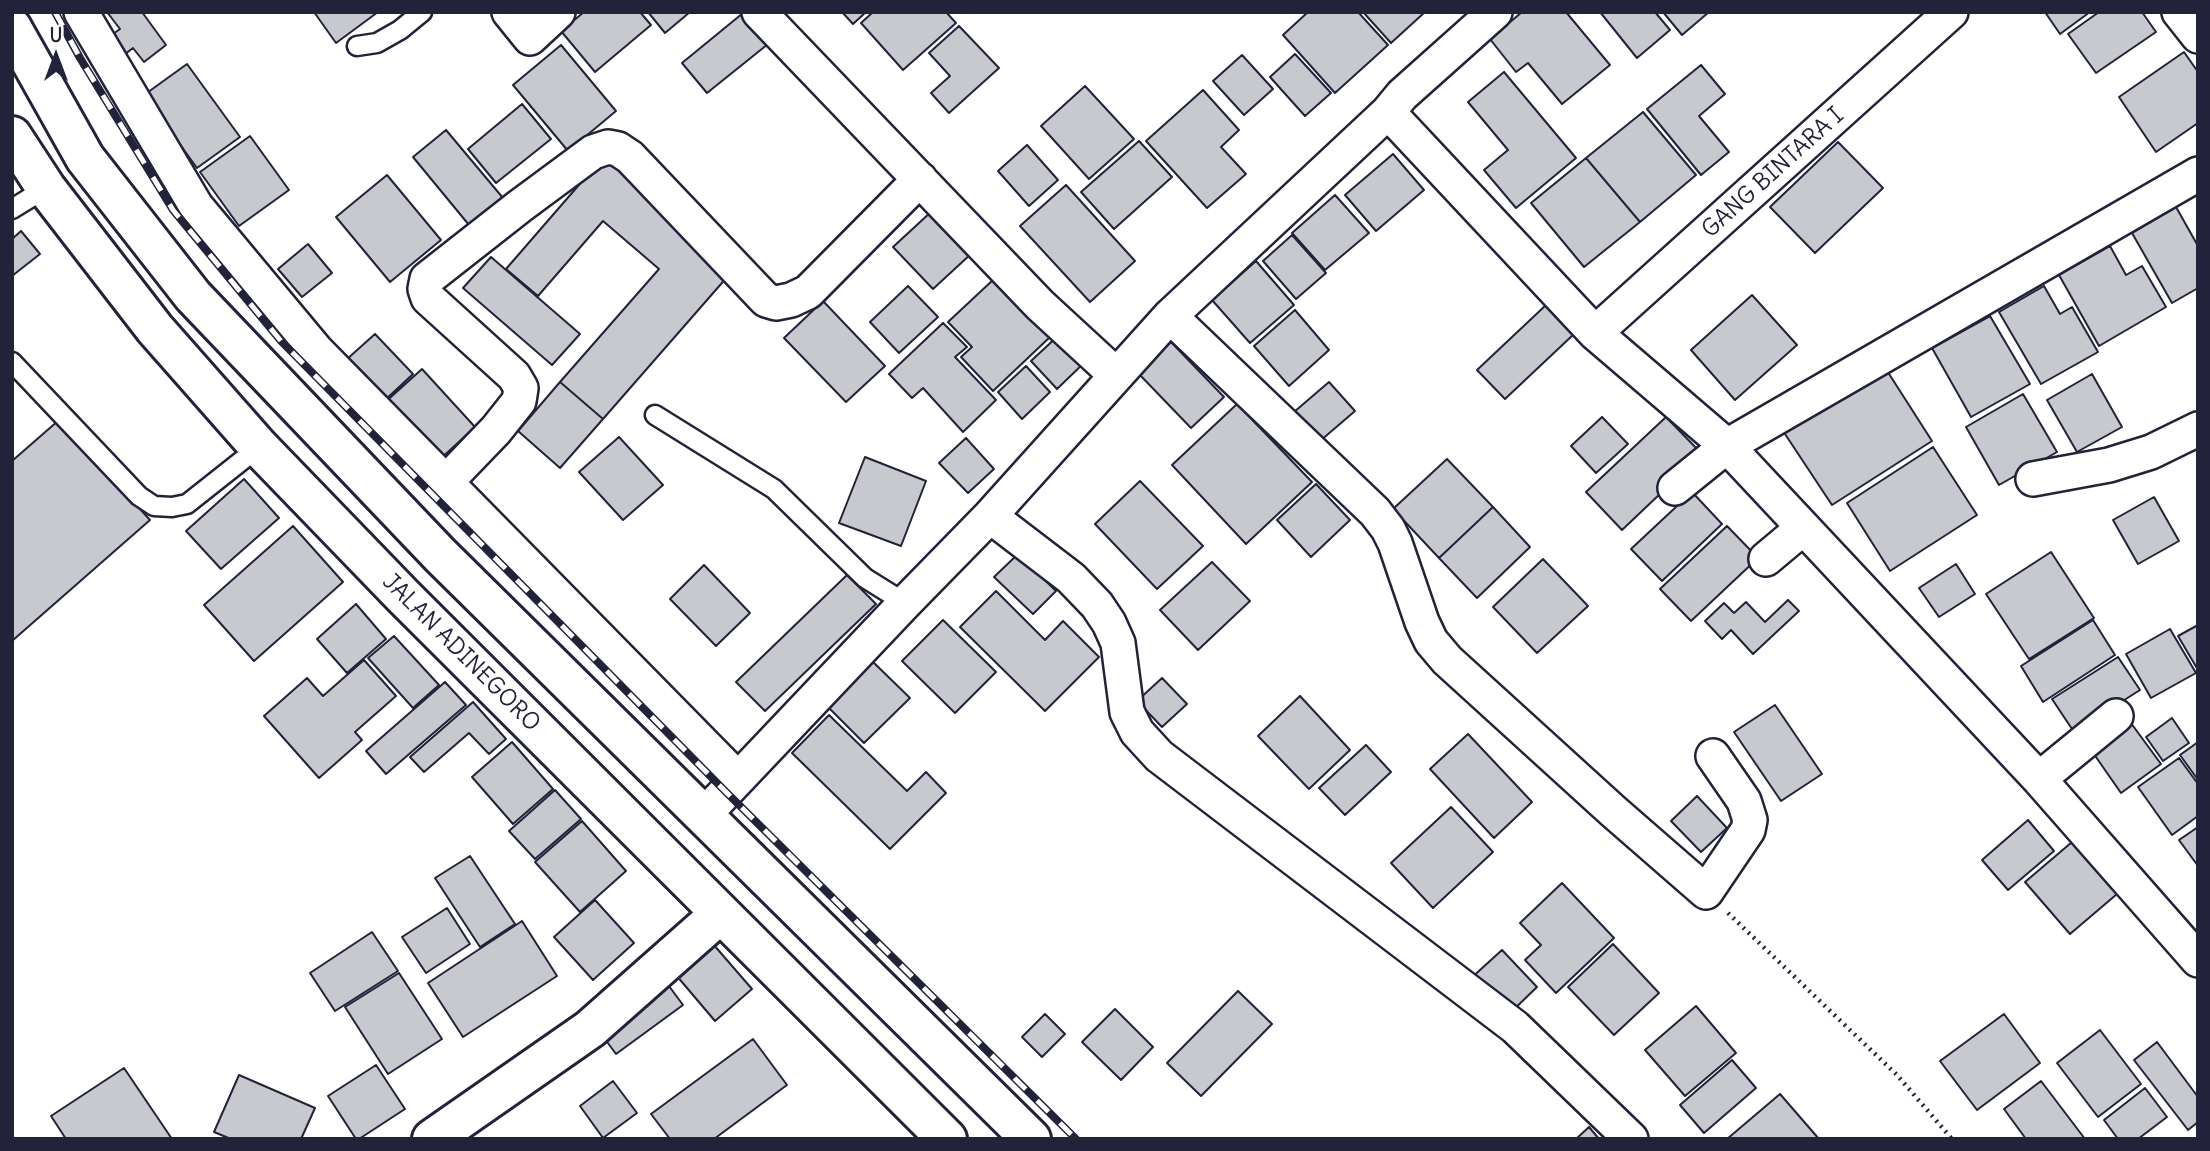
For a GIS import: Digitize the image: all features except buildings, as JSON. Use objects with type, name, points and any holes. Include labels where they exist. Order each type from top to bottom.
[{"type":"main road","points":[[12,29],[85,158],[193,296],[440,555],[1031,1139]]},
{"type":"main road","name":"JALAN ADINEGORO","points":[[12,136],[46,188],[155,329],[259,447],[720,914],[947,1139]]},
{"type":"main road","points":[[338,527],[358,526],[373,513],[377,491]]},
{"type":"main road","points":[[404,596],[398,578],[405,565],[418,555],[440,555]]},
{"type":"main road","points":[[432,1139],[590,1029],[720,914]]},
{"type":"street","points":[[81,12],[196,206],[316,349],[738,779]]},
{"type":"street","points":[[509,12],[530,38],[558,12]]},
{"type":"street","points":[[759,12],[1040,304],[1116,375]]},
{"type":"street","points":[[704,816],[990,516],[1170,316],[1388,112],[1402,95],[1495,12]]},
{"type":"street","name":"GANG BINTARA I","points":[[1595,333],[1951,12]]},
{"type":"street","points":[[2179,12],[2198,36]]},
{"type":"street","points":[[1388,112],[1595,333],[1727,446],[2039,779],[2198,960]]},
{"type":"street","points":[[445,483],[496,430],[519,401],[521,388],[514,376],[428,298],[425,289],[427,279],[593,152],[608,147],[618,149],[630,157],[766,300],[776,303],[808,292],[920,179]]},
{"type":"street","points":[[1675,488],[1727,446],[2198,174]]},
{"type":"street","points":[[1170,316],[1375,512],[1395,543],[1431,641],[1447,660],[1706,892],[1748,830],[1750,820],[1744,800],[1713,755]]},
{"type":"street","points":[[2032,479],[2109,465],[2151,452],[2198,429]]},
{"type":"street","points":[[990,516],[1071,578],[1097,605],[1118,642],[1127,712],[1137,732],[1158,755],[1515,1027],[1631,1139]]},
{"type":"street","points":[[1766,559],[1803,528]]},
{"type":"street","points":[[2039,779],[2116,716]]},
{"type":"lane","points":[[357,46],[377,43],[400,30],[422,12]]},
{"type":"lane","points":[[12,209],[46,188]]},
{"type":"lane","points":[[12,362],[139,496],[154,506],[187,504],[259,447]]},
{"type":"lane","points":[[655,415],[774,489],[865,578],[905,603]]},
{"type":"path","points":[[1706,892],[1897,1076],[1952,1139]]},
{"type":"railway","points":[[55,12],[173,210],[281,341],[726,792],[1076,1139]]}]
